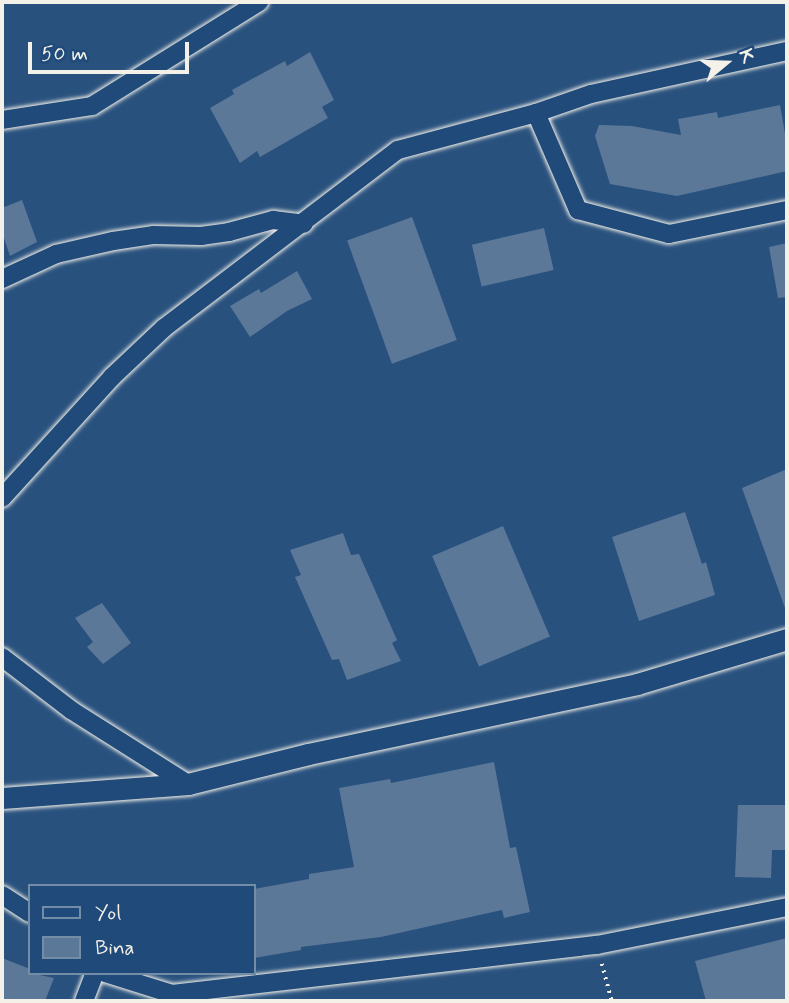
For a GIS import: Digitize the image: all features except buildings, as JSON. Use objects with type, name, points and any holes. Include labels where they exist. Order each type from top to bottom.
[{"type":"street","points":[[2,120],[92,106],[259,2]]},
{"type":"street","points":[[2,498],[112,377],[164,328],[398,150],[536,113],[591,94],[787,51]]},
{"type":"street","points":[[536,113],[578,210],[669,234],[787,210]]},
{"type":"street","points":[[2,279],[56,254],[113,241],[153,235],[210,235],[273,220],[304,224]]},
{"type":"street","points":[[2,798],[188,784],[308,754],[637,684],[787,639]]},
{"type":"street","points":[[2,657],[71,710],[188,784]]},
{"type":"street","points":[[2,895],[28,912]]},
{"type":"street","points":[[112,975],[172,994],[597,945],[787,907]]},
{"type":"street","points":[[84,1001],[94,975]]},
{"type":"path","points":[[597,945],[612,1001]]}]
